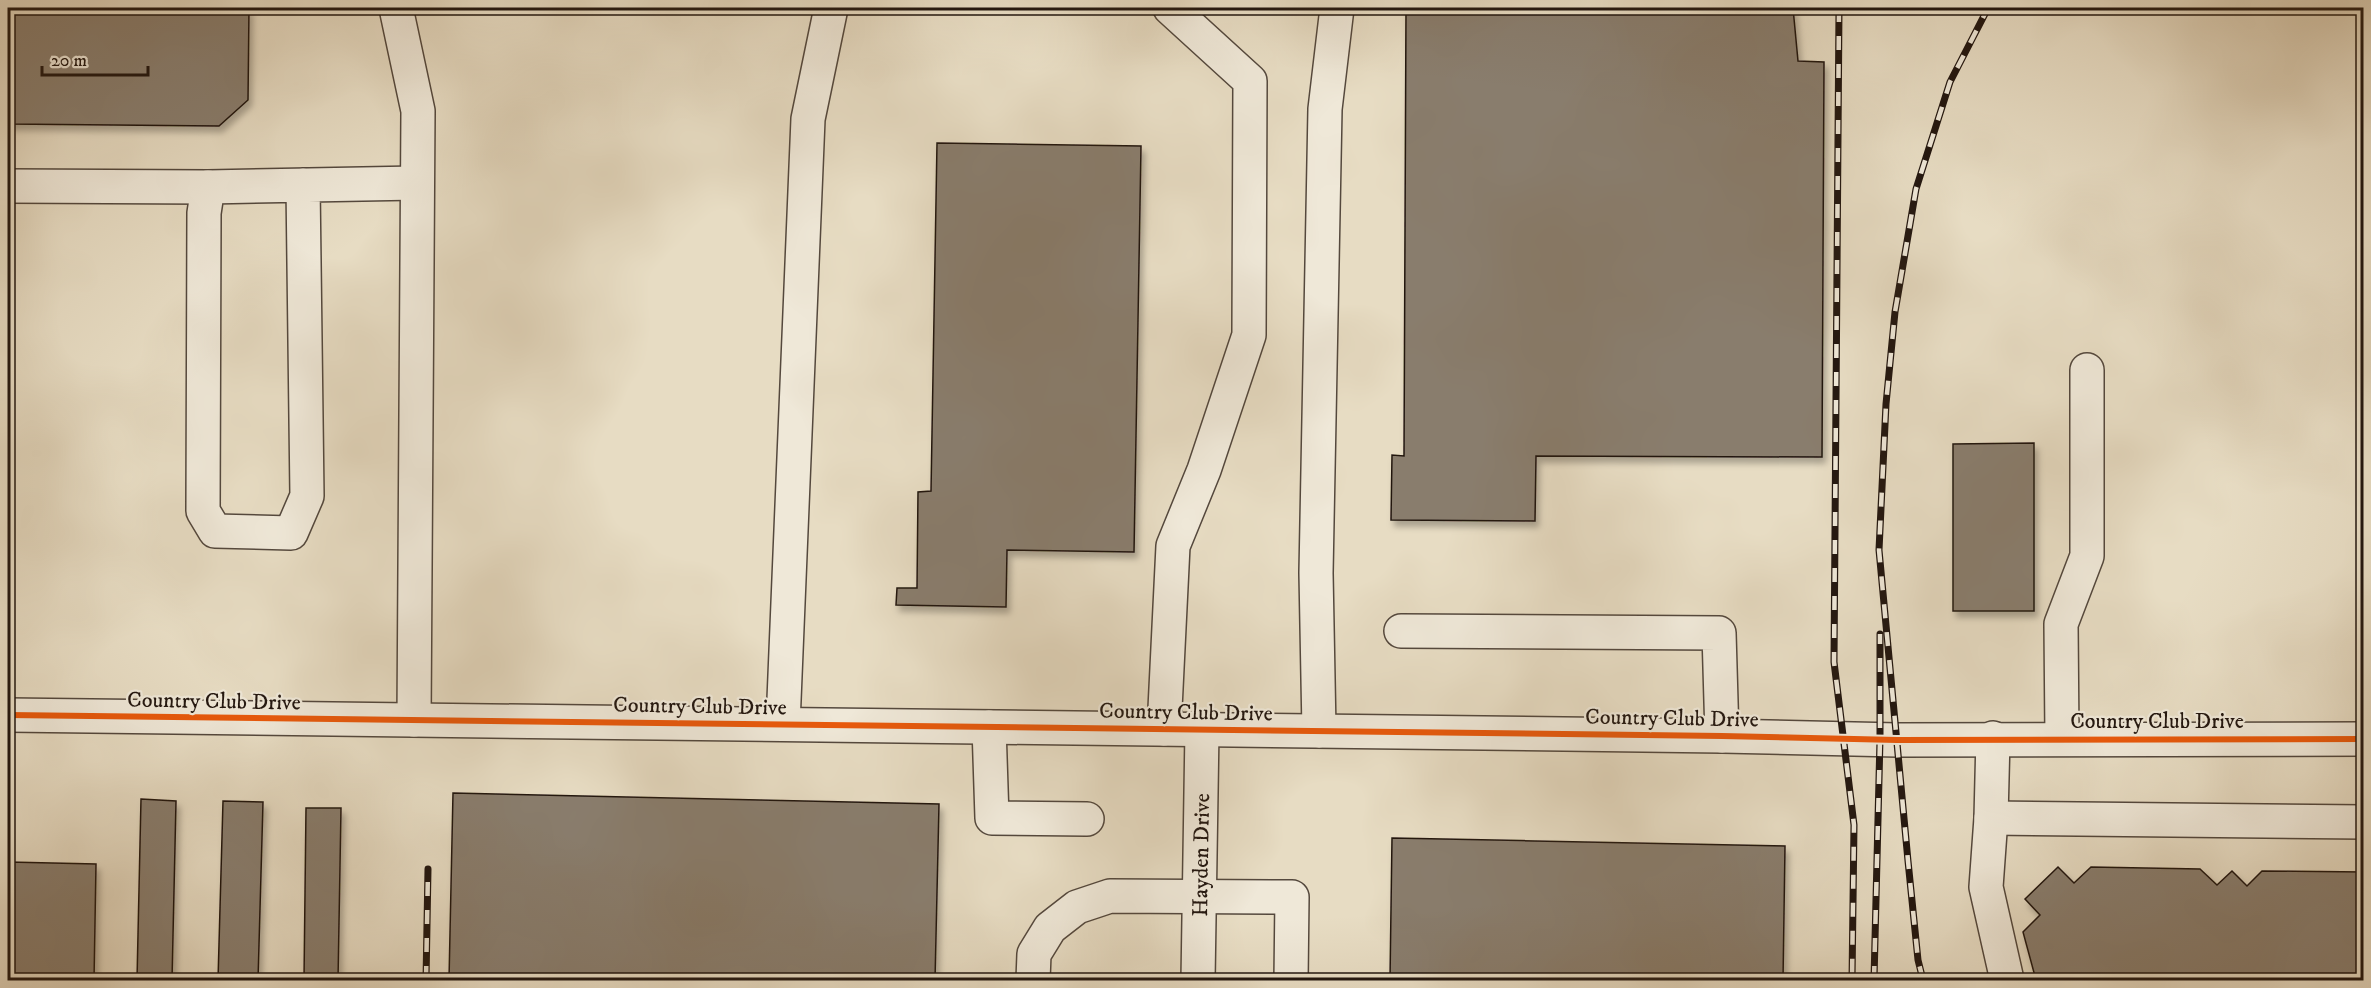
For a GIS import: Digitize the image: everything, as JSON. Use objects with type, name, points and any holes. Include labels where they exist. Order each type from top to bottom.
[{"type":"street","points":[[396,8],[418,111],[414,720]]},
{"type":"street","points":[[783,724],[808,119],[831,8]]},
{"type":"street","points":[[1164,729],[1173,546],[1204,470],[1249,335],[1250,81],[1170,8]]},
{"type":"street","points":[[1319,731],[1316,573],[1325,121],[1337,8]]},
{"type":"street","points":[[8,186],[208,187],[417,183]]},
{"type":"street","points":[[208,187],[204,213],[202,511],[215,531],[291,533],[307,496],[303,185]]},
{"type":"street","points":[[2062,738],[2061,624],[2087,556],[2087,370]]},
{"type":"street","points":[[1401,631],[1719,633],[1722,736]]},
{"type":"street","name":"Country Club Drive","points":[[8,715],[1897,740],[2364,739]]},
{"type":"street","points":[[989,727],[992,818],[1088,819]]},
{"type":"street","name":"Hayden Drive","points":[[1198,981],[1202,730]]},
{"type":"street","points":[[1993,738],[1986,887],[2007,981]]},
{"type":"street","points":[[1991,818],[2364,822]]},
{"type":"street","points":[[1033,981],[1034,954],[1050,928],[1077,907],[1110,896],[1200,895],[1292,897],[1291,981]]},
{"type":"building","points":[[8,8],[249,8],[248,100],[219,126],[8,124]]},
{"type":"building","points":[[1406,8],[1793,8],[1798,61],[1824,62],[1822,457],[1536,456],[1535,521],[1391,520],[1392,455],[1404,456]]},
{"type":"building","points":[[937,143],[1141,146],[1134,552],[1007,550],[1006,607],[896,605],[897,588],[917,588],[918,492],[931,491]]},
{"type":"building","points":[[2034,443],[2034,611],[1953,611],[1953,444]]},
{"type":"building","points":[[453,793],[939,804],[935,980],[449,980]]},
{"type":"building","points":[[141,799],[176,801],[172,980],[137,980]]},
{"type":"building","points":[[223,801],[263,802],[258,980],[218,980]]},
{"type":"building","points":[[306,808],[341,808],[338,980],[304,980]]},
{"type":"building","points":[[1392,838],[1785,846],[1783,980],[1390,980]]},
{"type":"building","points":[[8,862],[96,864],[94,980],[8,980]]},
{"type":"building","points":[[2058,867],[2074,883],[2091,867],[2200,869],[2217,885],[2232,871],[2247,886],[2262,871],[2364,872],[2364,980],[2036,980],[2023,932],[2040,915],[2025,899]]},
{"type":"railway","points":[[1839,8],[1834,662],[1854,825],[1852,980]]},
{"type":"railway","points":[[1923,980],[1918,960],[1879,550],[1886,404],[1895,312],[1916,189],[1950,82],[1988,8]]},
{"type":"railway","points":[[1874,980],[1880,739],[1880,634]]},
{"type":"railway","points":[[426,980],[428,869]]},
{"type":"cycle path","points":[[8,715],[1897,740],[2364,739]]}]
